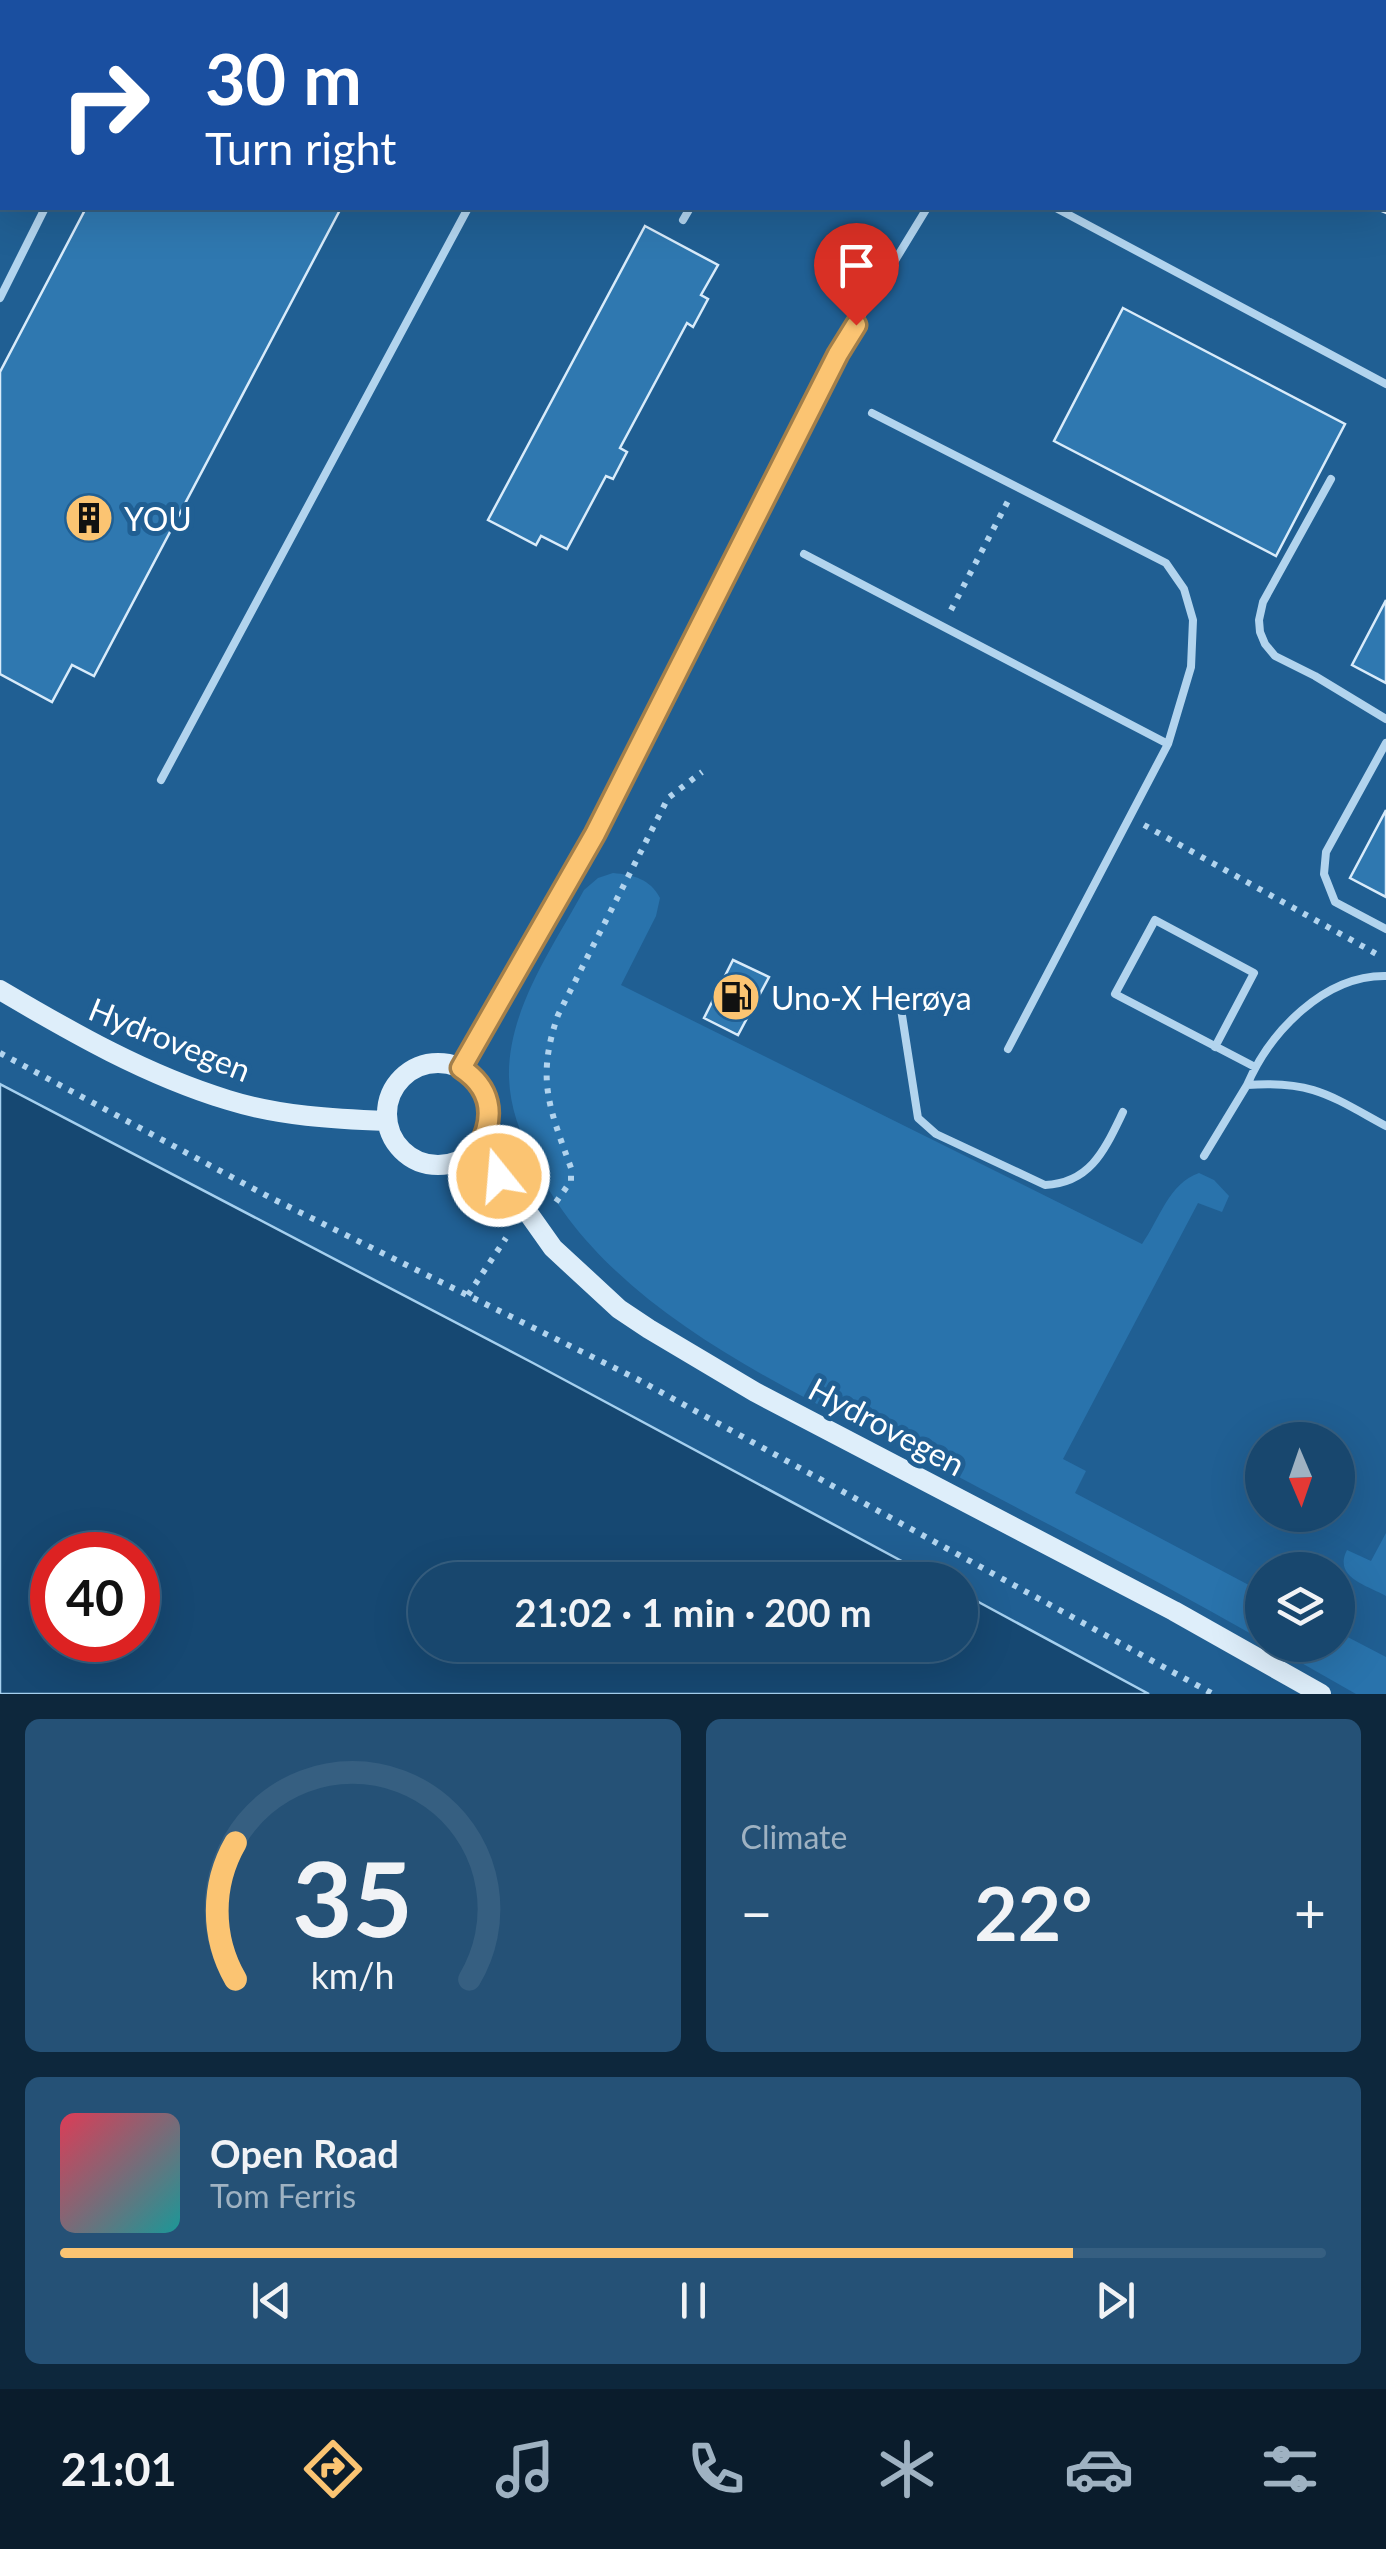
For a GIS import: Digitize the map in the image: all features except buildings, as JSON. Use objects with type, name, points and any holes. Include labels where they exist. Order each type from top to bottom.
[{"type":"street","name":"Hydrovegen","points":[[0,990],[88,1042],[167,1078],[229,1100],[287,1113],[387,1121]]},
{"type":"street","points":[[443,1062],[461,1068],[473,1076],[488,1101],[487,1131],[480,1145],[465,1158],[446,1165],[426,1164],[407,1156],[394,1140],[387,1121],[388,1102],[395,1086],[408,1072],[424,1064],[443,1062]]},
{"type":"street","name":"Hydrovegen","points":[[480,1145],[553,1248],[619,1309],[649,1330],[755,1392],[1157,1602],[1321,1694]]},
{"type":"lane","points":[[0,298],[45,210]]},
{"type":"lane","points":[[161,780],[467,210]]},
{"type":"lane","points":[[683,220],[689,210]]},
{"type":"lane","points":[[461,1068],[595,834],[838,354],[926,210]]},
{"type":"lane","points":[[1060,210],[1386,384]]},
{"type":"lane","points":[[872,414],[1166,563],[1184,589],[1193,620],[1191,667],[1168,744],[1008,1049]]},
{"type":"lane","points":[[1331,479],[1263,602],[1258,620],[1260,632],[1275,656],[1386,719]]},
{"type":"lane","points":[[804,554],[1168,744]]},
{"type":"lane","points":[[1386,743],[1326,852],[1324,874],[1335,902],[1386,929]]},
{"type":"lane","points":[[1215,1046],[1254,973],[1155,920],[1115,994],[1255,1067]]},
{"type":"lane","points":[[1204,1156],[1276,1037],[1326,993],[1360,978],[1386,976]]},
{"type":"lane","points":[[899,996],[918,1118],[936,1134],[1045,1185],[1063,1184],[1083,1175],[1101,1156],[1123,1112]]},
{"type":"lane","points":[[1247,1085],[1308,1086],[1386,1126]]},
{"type":"path","points":[[943,626],[1015,486]]},
{"type":"path","points":[[556,1202],[571,1182],[571,1168],[548,1099],[546,1050],[558,1015],[668,798],[702,772]]},
{"type":"path","points":[[1128,816],[1378,952],[1386,962]]},
{"type":"path","points":[[0,1053],[269,1197],[637,1379],[1213,1694]]},
{"type":"path","points":[[468,1295],[506,1238]]},
{"type":"shaded area","points":[[613,873],[641,879],[660,898],[656,916],[621,985],[1142,1244],[1172,1194],[1189,1178],[1199,1173],[1214,1180],[1229,1196],[1222,1212],[1198,1203],[1063,1459],[1086,1471],[1075,1493],[1245,1583],[1245,1631],[768,1378],[655,1305],[606,1262],[564,1213],[532,1158],[516,1120],[509,1078],[516,1028],[534,980],[584,890],[598,878]]},
{"type":"shaded area","points":[[0,1084],[903,1562],[408,1562],[408,1662],[978,1662],[978,1602],[1149,1694],[0,1694]]},
{"type":"shaded area","points":[[1386,1533],[1386,1596],[1355,1580],[1355,1554],[1371,1561]]},
{"type":"shaded area","points":[[1355,1641],[1386,1657],[1386,1694],[1356,1694],[1300,1662],[1355,1662]]},
{"type":"place","name":"YOU","points":[[89,518]]},
{"type":"place","name":"Uno-X Herøya","points":[[736,997]]},
{"type":"route","points":[[499,1176],[480,1145],[490,1116],[488,1101],[483,1088],[461,1068],[595,834],[856,325]]}]
